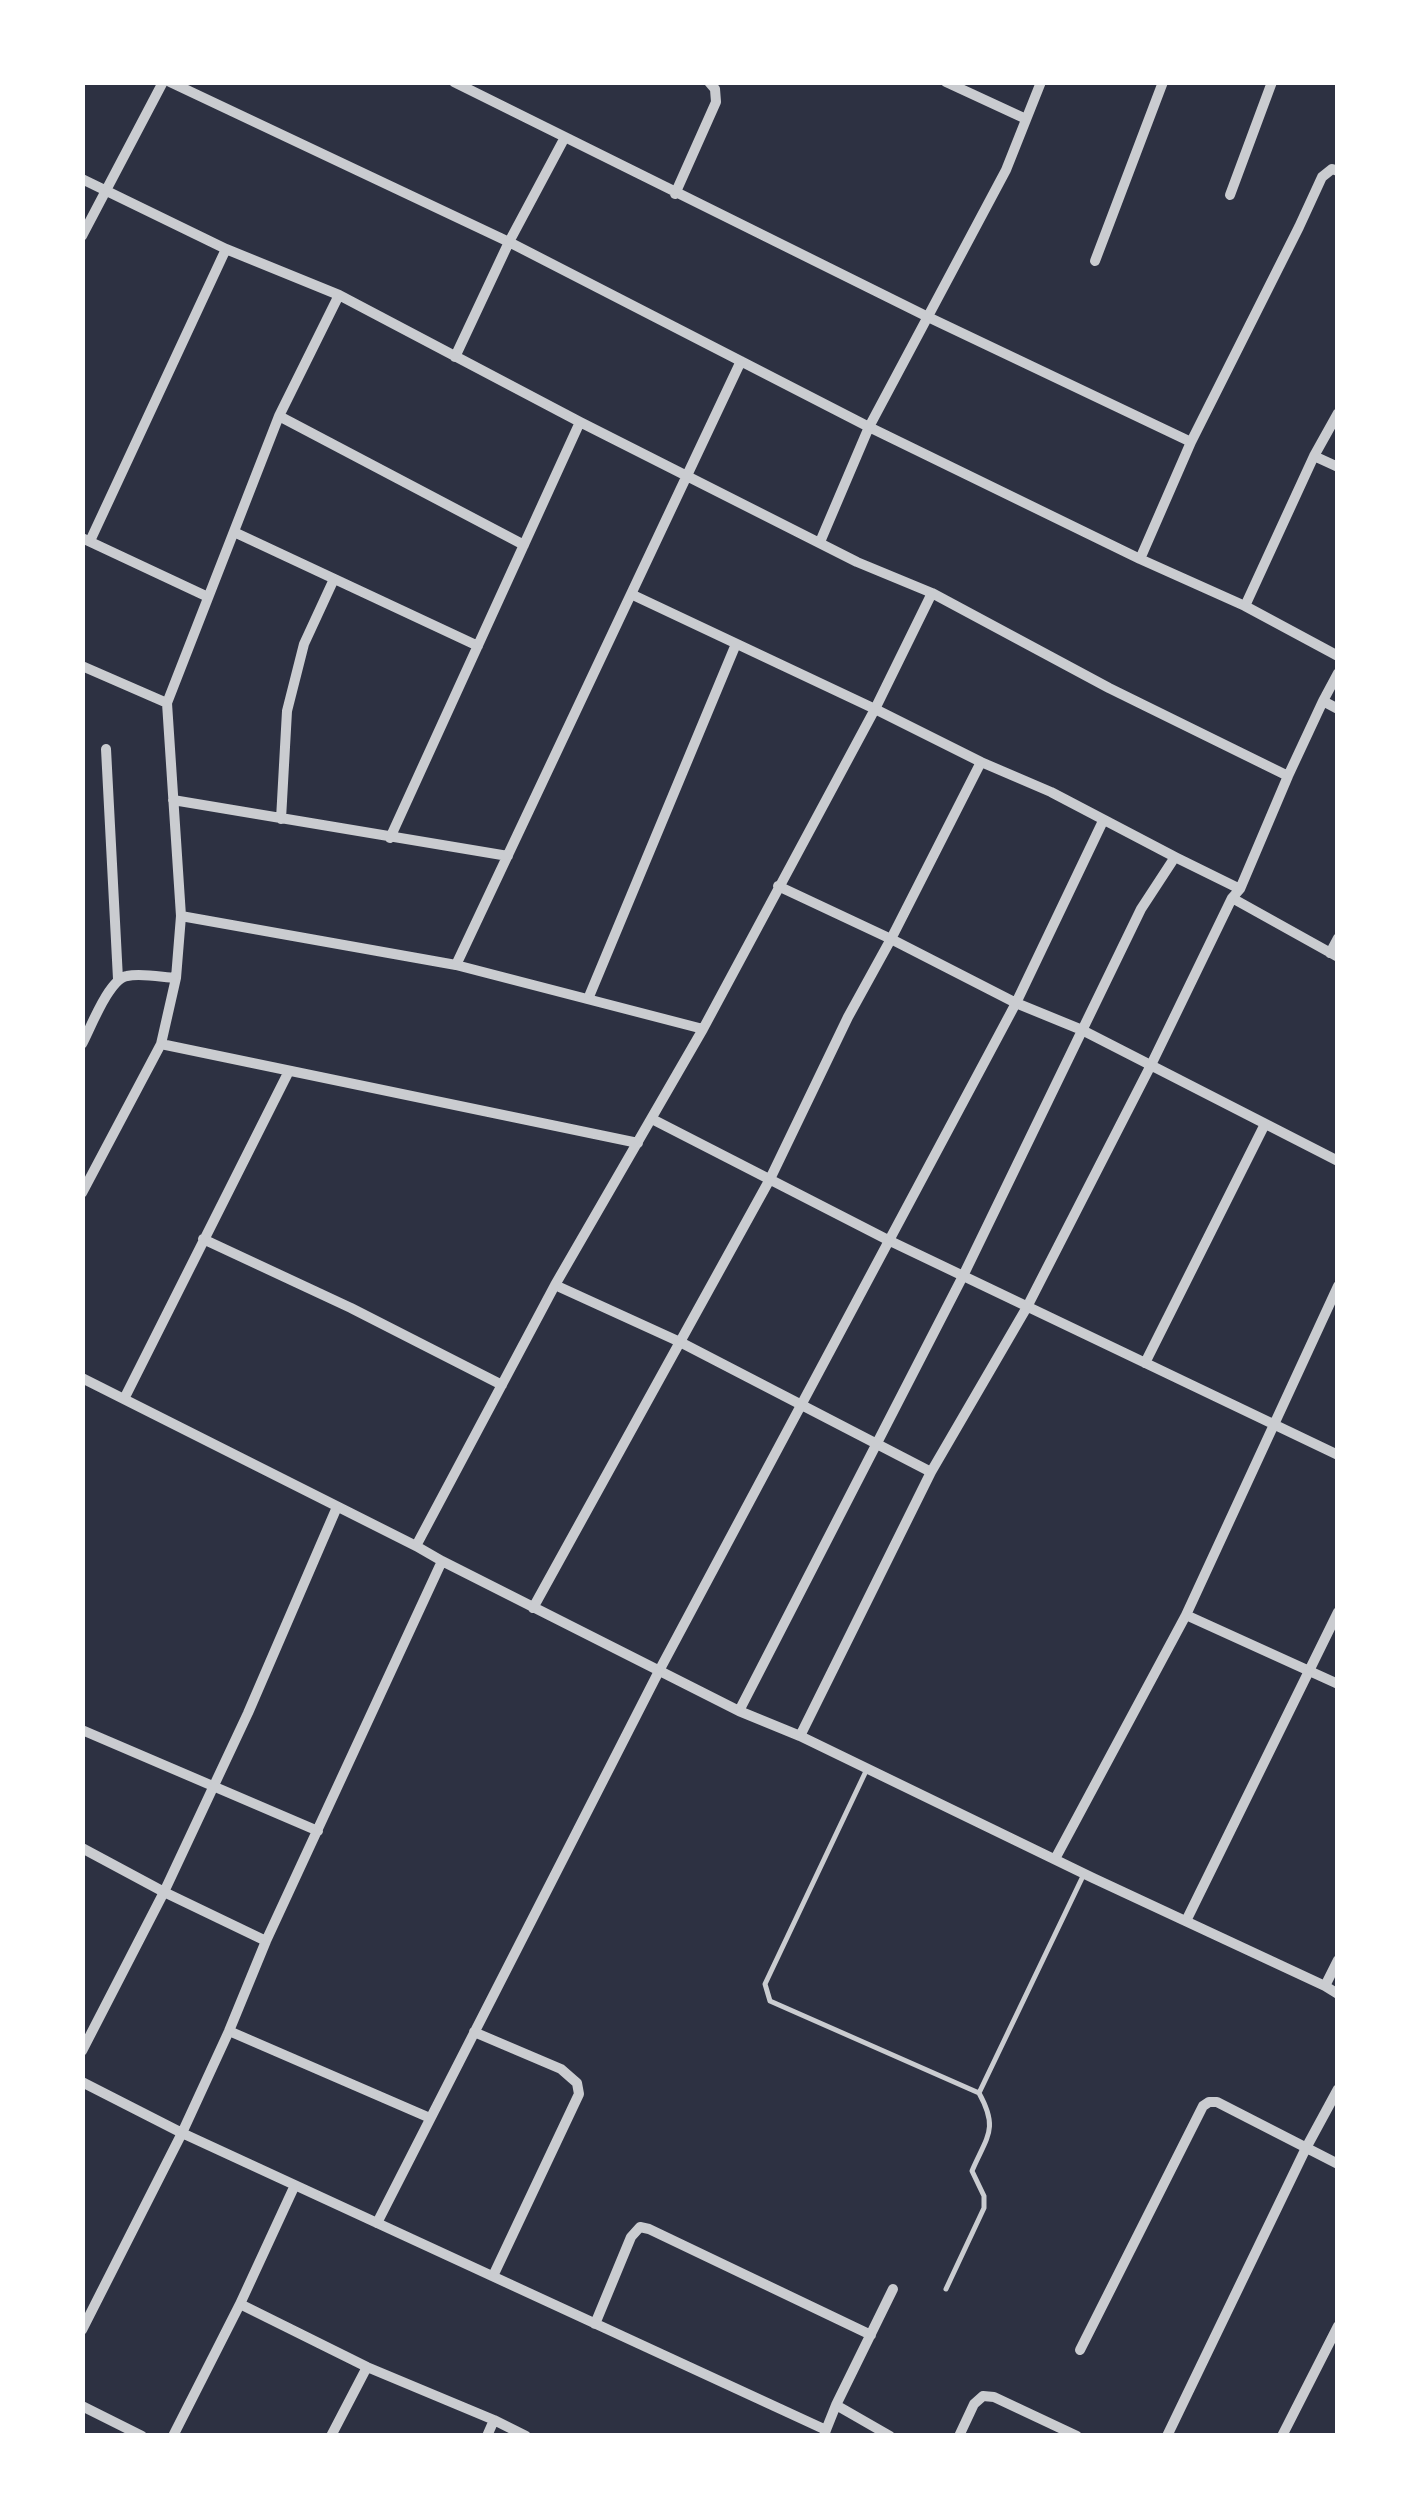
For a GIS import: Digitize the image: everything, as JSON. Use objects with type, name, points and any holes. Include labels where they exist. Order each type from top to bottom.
[{"type":"street","points":[[454,82],[675,194],[1191,442]]},
{"type":"street","points":[[675,194],[716,102],[715,89],[709,82]]},
{"type":"street","points":[[946,82],[1026,120]]},
{"type":"street","points":[[820,542],[869,428],[1006,170],[1041,82]]},
{"type":"street","points":[[1095,261],[1163,82]]},
{"type":"street","points":[[1230,195],[1272,82]]},
{"type":"street","points":[[82,236],[169,83],[509,242],[869,428],[1245,606],[1338,656]]},
{"type":"street","points":[[455,357],[509,242],[564,139]]},
{"type":"street","points":[[1140,558],[1191,442],[1324,174],[1332,169],[1338,171]]},
{"type":"street","points":[[82,179],[226,250],[339,295],[580,422],[857,562],[932,593],[1108,688],[1288,776]]},
{"type":"street","points":[[208,597],[86,540],[226,250]]},
{"type":"street","points":[[82,1193],[161,1044],[176,978],[181,916],[167,704],[279,416],[339,295]]},
{"type":"street","points":[[456,965],[741,362]]},
{"type":"street","points":[[1245,606],[1338,412]]},
{"type":"street","points":[[279,416],[524,546]]},
{"type":"street","points":[[390,838],[580,422]]},
{"type":"street","points":[[1314,456],[1338,467]]},
{"type":"street","points":[[234,532],[478,646]]},
{"type":"street","points":[[281,819],[287,712],[304,644],[334,578]]},
{"type":"street","points":[[416,1546],[554,1285],[702,1029],[875,709],[932,593]]},
{"type":"street","points":[[632,595],[1051,792],[1175,857],[1334,955],[1338,938]]},
{"type":"street","points":[[588,999],[736,644]]},
{"type":"street","points":[[82,666],[167,704]]},
{"type":"street","points":[[800,1736],[931,1472],[1026,1307],[1151,1065],[1236,894],[1338,673]]},
{"type":"street","points":[[1323,701],[1338,708]]},
{"type":"street","points":[[106,749],[118,979]]},
{"type":"street","points":[[533,1608],[770,1179],[848,1016],[981,762]]},
{"type":"street","points":[[174,800],[508,856]]},
{"type":"street","points":[[376,2223],[659,1672],[1016,1002],[1103,821]]},
{"type":"street","points":[[740,1711],[963,1276],[1140,909],[1175,857]]},
{"type":"street","points":[[778,886],[1082,1030],[1338,1161]]},
{"type":"street","points":[[181,916],[456,965],[702,1029]]},
{"type":"street","points":[[82,1044],[118,979],[128,975],[176,978]]},
{"type":"street","points":[[161,1044],[638,1143]]},
{"type":"street","points":[[124,1399],[289,1070]]},
{"type":"street","points":[[652,1119],[888,1240],[1338,1455]]},
{"type":"street","points":[[1145,1363],[1265,1124]]},
{"type":"street","points":[[203,1239],[502,1385]]},
{"type":"street","points":[[554,1285],[680,1342],[931,1472]]},
{"type":"street","points":[[1055,1860],[1186,1615],[1338,1286]]},
{"type":"street","points":[[82,1378],[659,1672],[1338,1994]]},
{"type":"street","points":[[82,2051],[164,1892],[248,1713],[337,1508]]},
{"type":"street","points":[[82,2330],[182,2133],[442,1561]]},
{"type":"street","points":[[1186,1921],[1338,1612]]},
{"type":"street","points":[[1186,1615],[1338,1684]]},
{"type":"street","points":[[82,1730],[318,1831]]},
{"type":"street","points":[[82,1848],[266,1942]]},
{"type":"street","points":[[1325,1986],[1338,1960]]},
{"type":"street","points":[[229,2031],[430,2118]]},
{"type":"street","points":[[474,2032],[561,2069],[577,2082],[578,2094],[492,2276]]},
{"type":"street","points":[[82,2082],[182,2133],[825,2433],[893,2289]]},
{"type":"street","points":[[1167,2436],[1338,2088]]},
{"type":"street","points":[[1080,2350],[1203,2106],[1217,2102],[1338,2164]]},
{"type":"street","points":[[173,2436],[295,2185]]},
{"type":"street","points":[[595,2324],[630,2237],[640,2227],[870,2335]]},
{"type":"street","points":[[240,2304],[367,2367],[526,2436]]},
{"type":"street","points":[[1282,2436],[1338,2326]]},
{"type":"street","points":[[331,2436],[367,2367]]},
{"type":"street","points":[[958,2436],[974,2404],[983,2396],[994,2396],[1077,2436]]},
{"type":"street","points":[[836,2405],[890,2436]]},
{"type":"street","points":[[82,2406],[142,2436]]},
{"type":"street","points":[[487,2436],[494,2420]]},
{"type":"lane","points":[[867,1768],[766,1984],[770,2001],[979,2093],[991,2126],[972,2171],[984,2196],[984,2208],[946,2288]]},
{"type":"lane","points":[[979,2093],[1084,1874]]}]
